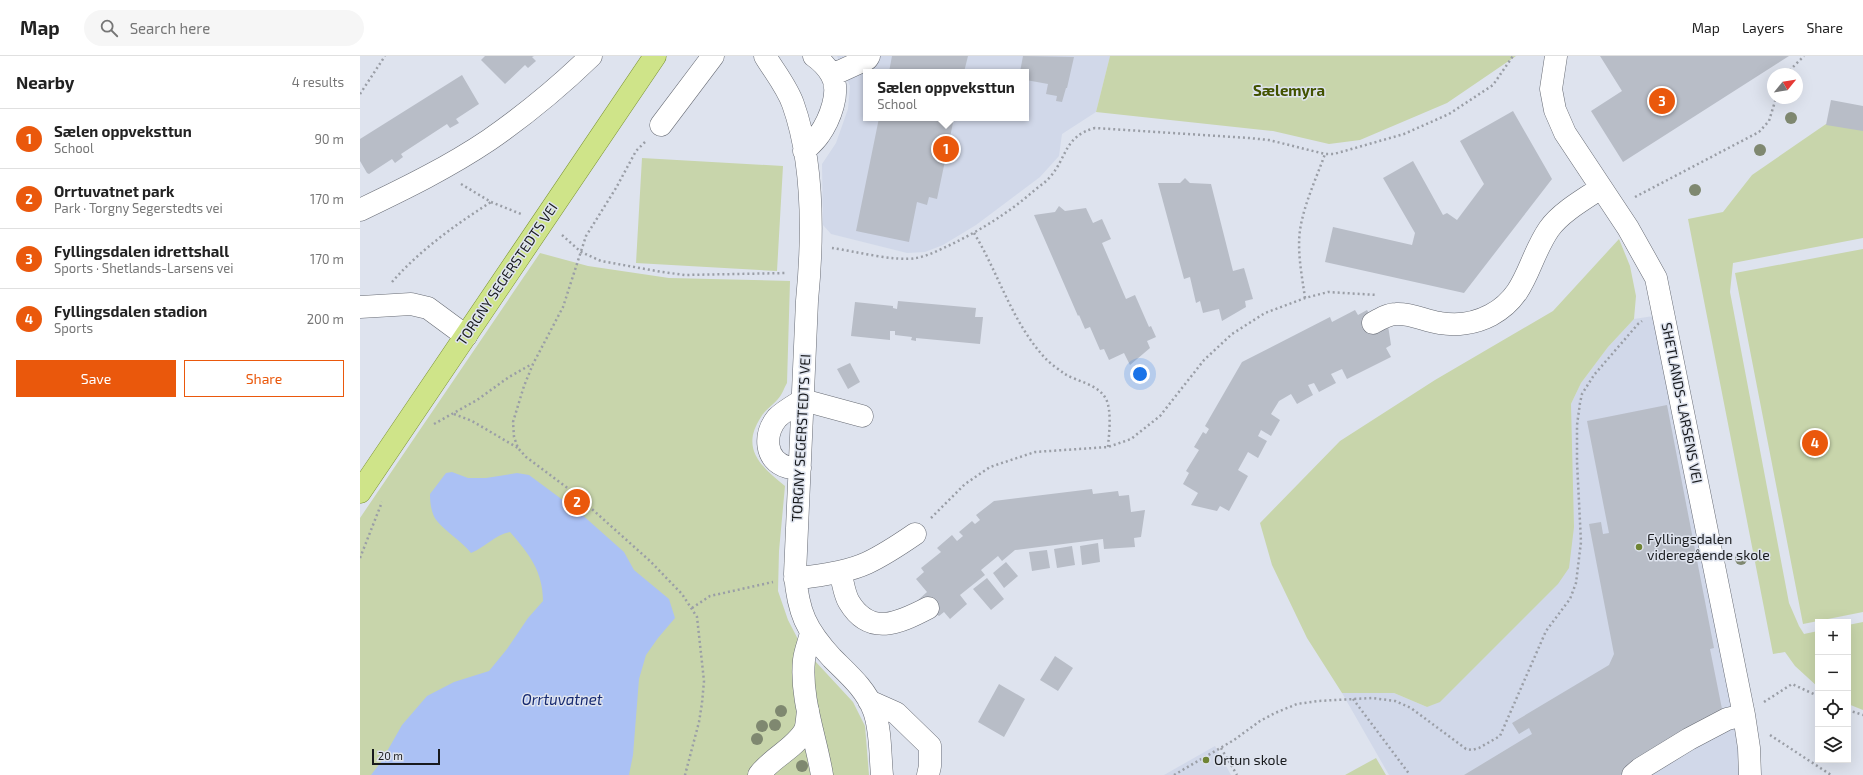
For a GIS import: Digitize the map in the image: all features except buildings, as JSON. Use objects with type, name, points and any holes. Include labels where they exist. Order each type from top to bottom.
[{"type":"main road","name":"TORGNY SEGERSTEDTS VEI","points":[[360,492],[655,56]]},
{"type":"street","points":[[360,210],[444,167],[488,140],[522,116],[590,56]]},
{"type":"street","points":[[661,125],[713,56]]},
{"type":"street","name":"TORGNY SEGERSTEDTS VEI","points":[[765,56],[792,103],[804,151],[809,199],[810,273],[807,301],[795,579],[796,596],[802,615],[811,634],[853,679],[869,701],[874,712],[882,775]]},
{"type":"street","points":[[804,151],[819,136],[830,113],[835,88],[832,75],[824,64],[814,56]]},
{"type":"street","points":[[832,75],[867,59],[869,56]]},
{"type":"street","name":"SHETLANDS-LARSENS VEI","points":[[1556,56],[1551,89],[1555,110],[1564,133],[1628,228],[1656,278],[1744,715],[1749,748],[1750,775]]},
{"type":"street","points":[[1373,323],[1395,314],[1416,315],[1440,323],[1468,323],[1490,316],[1508,304],[1524,282],[1534,253],[1550,228],[1573,207],[1601,188]]},
{"type":"street","points":[[368,306],[411,304],[428,308],[466,336]]},
{"type":"street","points":[[800,468],[787,467],[774,459],[767,442],[770,429],[778,417],[803,400],[862,416]]},
{"type":"street","points":[[795,579],[840,572],[866,563],[892,550],[915,534]]},
{"type":"street","points":[[840,572],[849,601],[862,618],[883,625],[907,619],[928,608]]},
{"type":"street","points":[[811,634],[804,658],[804,672],[808,710],[822,775]]},
{"type":"street","points":[[869,701],[896,713],[930,746],[930,766],[928,775]]},
{"type":"street","points":[[759,775],[768,764],[801,737],[806,728],[808,710]]},
{"type":"street","points":[[1633,775],[1640,768],[1727,718],[1744,715]]},
{"type":"path","points":[[360,94],[385,56]]},
{"type":"path","points":[[810,245],[889,257],[916,258],[936,252],[974,233],[1024,199],[1050,177],[1075,138],[1085,131],[1095,128],[1269,140],[1325,154],[1334,154],[1404,134],[1449,114],[1493,85],[1513,56]]},
{"type":"path","points":[[1792,68],[1804,56]]},
{"type":"path","points":[[1615,208],[1758,132],[1769,121],[1774,104]]},
{"type":"path","points":[[518,448],[514,437],[513,422],[524,386],[533,364],[563,307],[586,236],[616,188],[636,151],[661,125]]},
{"type":"path","points":[[1305,298],[1300,255],[1300,231],[1307,201],[1325,154]]},
{"type":"path","points":[[444,167],[452,178],[459,183],[491,202],[521,214]]},
{"type":"path","points":[[368,306],[380,297],[414,258],[460,222],[491,202]]},
{"type":"path","points":[[974,233],[986,253],[1014,313],[1031,341],[1047,360],[1066,375],[1096,389],[1106,399],[1109,417],[1108,447]]},
{"type":"path","points":[[561,235],[581,252],[601,261],[685,275],[810,273]]},
{"type":"path","points":[[915,534],[965,484],[990,467],[1035,452],[1108,447],[1131,439],[1160,416],[1204,360],[1232,334],[1265,313],[1305,298],[1328,292],[1381,295]]},
{"type":"path","points":[[1174,775],[1221,748],[1260,721],[1286,708],[1307,702],[1386,698],[1404,704],[1466,749],[1472,750],[1479,748],[1500,736],[1546,631],[1570,599],[1576,584],[1581,542],[1577,425],[1582,394],[1594,375],[1622,341],[1638,324],[1662,306]]},
{"type":"path","points":[[432,426],[477,400],[509,377],[533,364]]},
{"type":"path","points":[[454,414],[472,421],[518,448],[526,457],[568,488],[650,561],[682,594],[692,608],[697,617],[704,681],[699,722],[685,775]]},
{"type":"path","points":[[360,558],[383,498]]},
{"type":"path","points":[[692,608],[710,596],[795,579]]},
{"type":"path","points":[[1815,695],[1792,684],[1744,715],[1778,741],[1831,775]]},
{"type":"path","points":[[1353,699],[1410,775]]},
{"type":"path","points":[[1851,711],[1863,715]]},
{"type":"path","points":[[1221,748],[1237,775]]},
{"type":"shaded area","points":[[837,56],[1110,56],[1096,112],[1062,134],[1059,156],[1040,177],[976,225],[943,245],[925,252],[907,253],[831,234],[823,225],[822,164],[836,143],[848,109],[850,86]]},
{"type":"shaded area","name":"Fyllingsdalen videregående skole","points":[[1660,315],[1744,775],[1389,775],[1342,693],[1394,693],[1427,707],[1571,442],[1571,404],[1581,383],[1608,347],[1634,319]]},
{"type":"shaded area","name":"Ortun skole","points":[[1215,746],[1231,775],[1164,775]]},
{"type":"green space","points":[[1110,56],[1516,56],[1447,103],[1360,140],[1329,144],[1273,131],[1096,112]]},
{"type":"green space","points":[[1826,124],[1863,130],[1863,238],[1733,263],[1730,292],[1789,603],[1804,634],[1815,632],[1815,684],[1795,666],[1785,652],[1773,654],[1688,219],[1723,212],[1752,175]]},
{"type":"green space","points":[[642,158],[783,166],[777,271],[636,263]]},
{"type":"green space","points":[[1619,239],[1630,266],[1636,296],[1634,319],[1608,347],[1581,383],[1571,404],[1574,527],[1569,568],[1558,584],[1440,702],[1427,707],[1394,693],[1342,693],[1307,638],[1272,565],[1260,523],[1340,441],[1435,380],[1553,311]]},
{"type":"green space","points":[[1863,249],[1863,612],[1828,619],[1815,619],[1815,622],[1803,624],[1735,273]]},
{"type":"green space","points":[[540,253],[588,266],[669,278],[790,281],[787,383],[782,393],[763,414],[755,428],[753,448],[761,464],[785,486],[779,551],[778,591],[788,620],[802,647],[853,702],[865,726],[869,775],[360,775],[360,518]]},
{"type":"green space","points":[[1863,622],[1863,710],[1851,705],[1851,624]]},
{"type":"green space","points":[[1376,758],[1386,775],[1345,775]]},
{"type":"water","name":"Orrtuvatnet","points":[[452,472],[468,478],[486,478],[517,473],[529,475],[579,512],[624,552],[634,570],[669,599],[675,618],[646,655],[639,679],[633,755],[629,775],[371,775],[381,762],[402,725],[427,696],[454,682],[489,671],[507,649],[528,618],[543,601],[541,581],[538,572],[529,556],[510,532],[495,538],[471,553],[435,518],[431,508],[430,494],[446,473]]},
{"type":"place","name":"Fyllingsdalen idrettshall","points":[[1662,101]]},
{"type":"place","name":"Sælen oppveksttun","points":[[946,149]]},
{"type":"place","name":"Fyllingsdalen stadion","points":[[1815,443]]},
{"type":"place","name":"Orrtuvatnet park","points":[[577,502]]},
{"type":"place","name":"Fyllingsdalen videregående skole","points":[[1639,547]]},
{"type":"place","name":"Ortun skole","points":[[1206,760]]},
{"type":"district","name":"Sælemyra","points":[[1289,91]]}]
